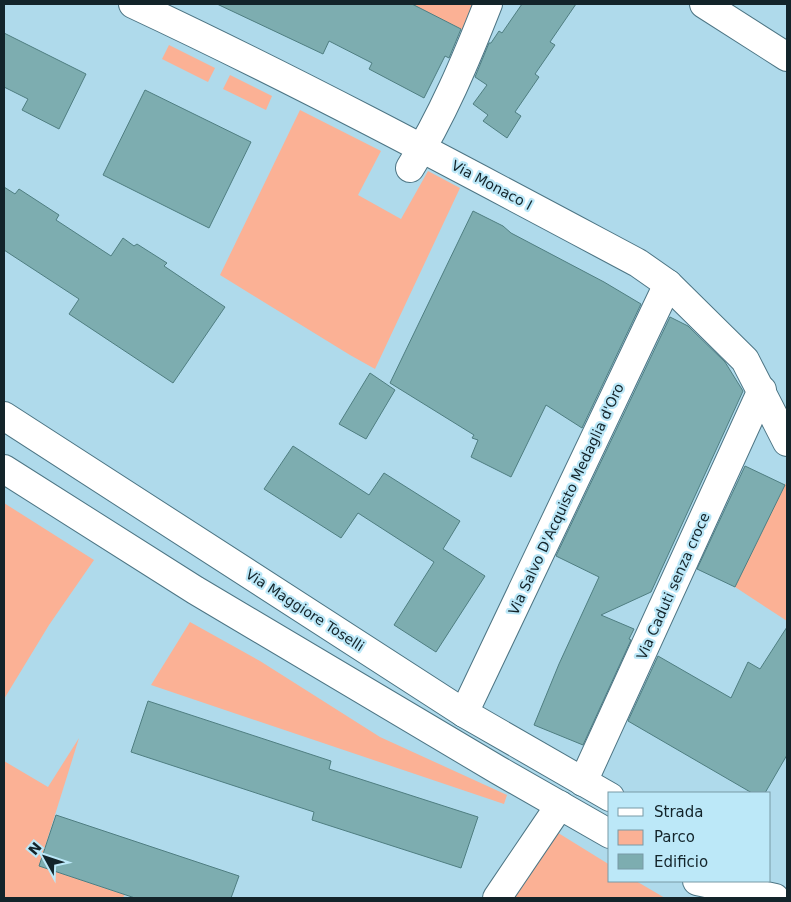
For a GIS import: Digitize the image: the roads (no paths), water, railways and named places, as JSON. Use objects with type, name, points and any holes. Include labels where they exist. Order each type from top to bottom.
[{"type":"street","name":"Via Monaco I","points":[[133,4],[237,53],[416,158],[638,263],[668,284],[745,360],[787,442]]},
{"type":"street","points":[[416,158],[465,61],[488,4]]},
{"type":"street","points":[[704,4],[787,57]]},
{"type":"street","name":"Via Salvo D'Acquisto Medaglia d'Oro","points":[[464,713],[668,284]]},
{"type":"street","name":"Via Caduti senza croce","points":[[583,782],[762,390]]},
{"type":"street","name":"Via Maggiore Toselli","points":[[4,416],[464,713],[608,796]]},
{"type":"street","points":[[4,469],[195,590],[498,770],[608,833]]},
{"type":"street","points":[[497,898],[560,805]]},
{"type":"street","points":[[702,882],[775,898]]},
{"type":"street","points":[[754,882],[780,898]]},
{"type":"street","points":[[785,898],[787,894]]}]
